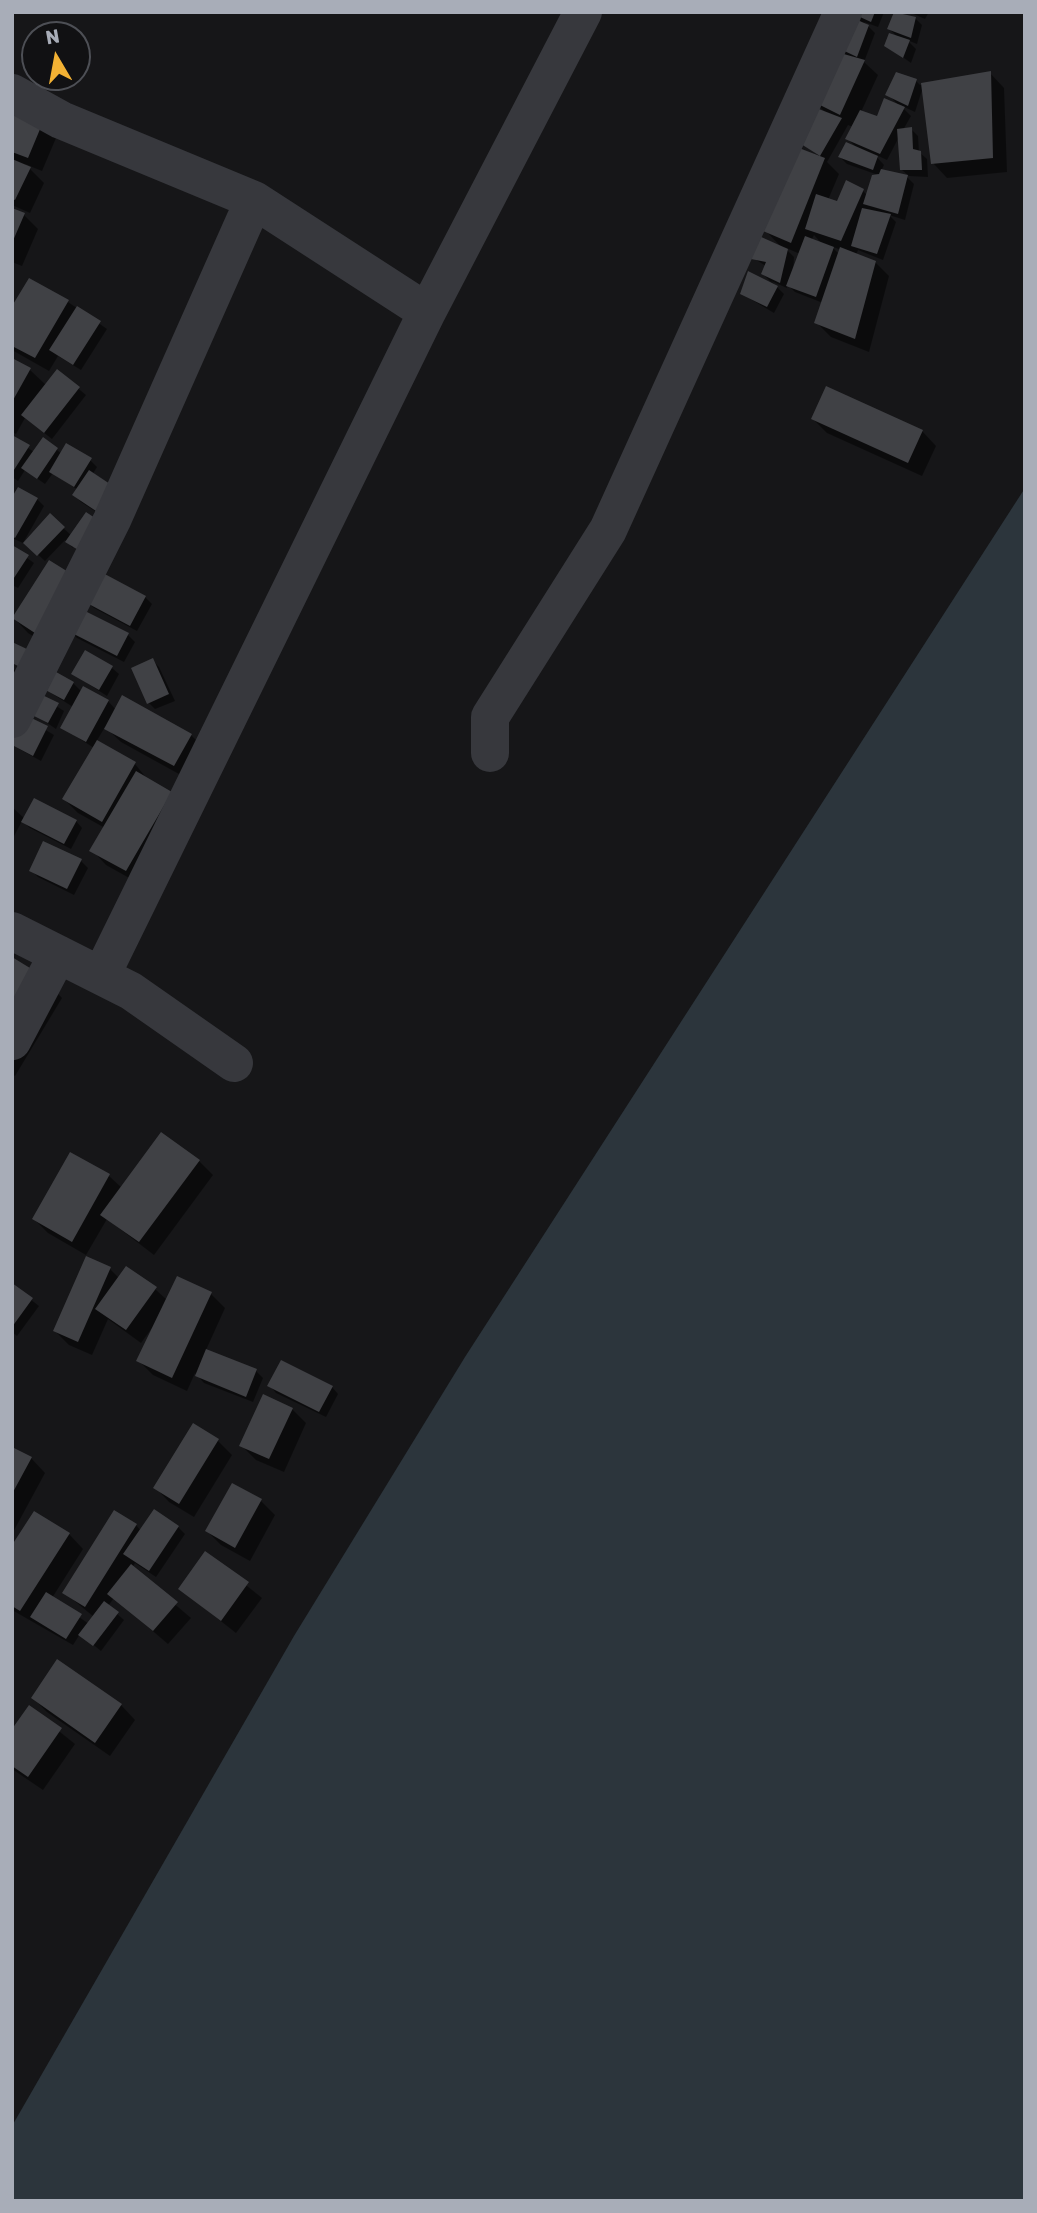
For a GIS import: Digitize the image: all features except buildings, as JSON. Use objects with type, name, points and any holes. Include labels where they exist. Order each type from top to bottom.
[{"type":"street","points":[[100,976],[427,312],[583,12]]},
{"type":"street","points":[[490,753],[490,717],[608,530],[843,12]]},
{"type":"street","points":[[12,93],[61,120],[254,200],[427,312]]},
{"type":"street","points":[[12,719],[112,520],[254,200]]},
{"type":"street","points":[[12,931],[131,991],[234,1063]]},
{"type":"street","points":[[12,1041],[58,954]]},
{"type":"shaded area","points":[[1025,488],[1025,2201],[12,2201],[12,2126],[294,1636],[465,1357]]}]
